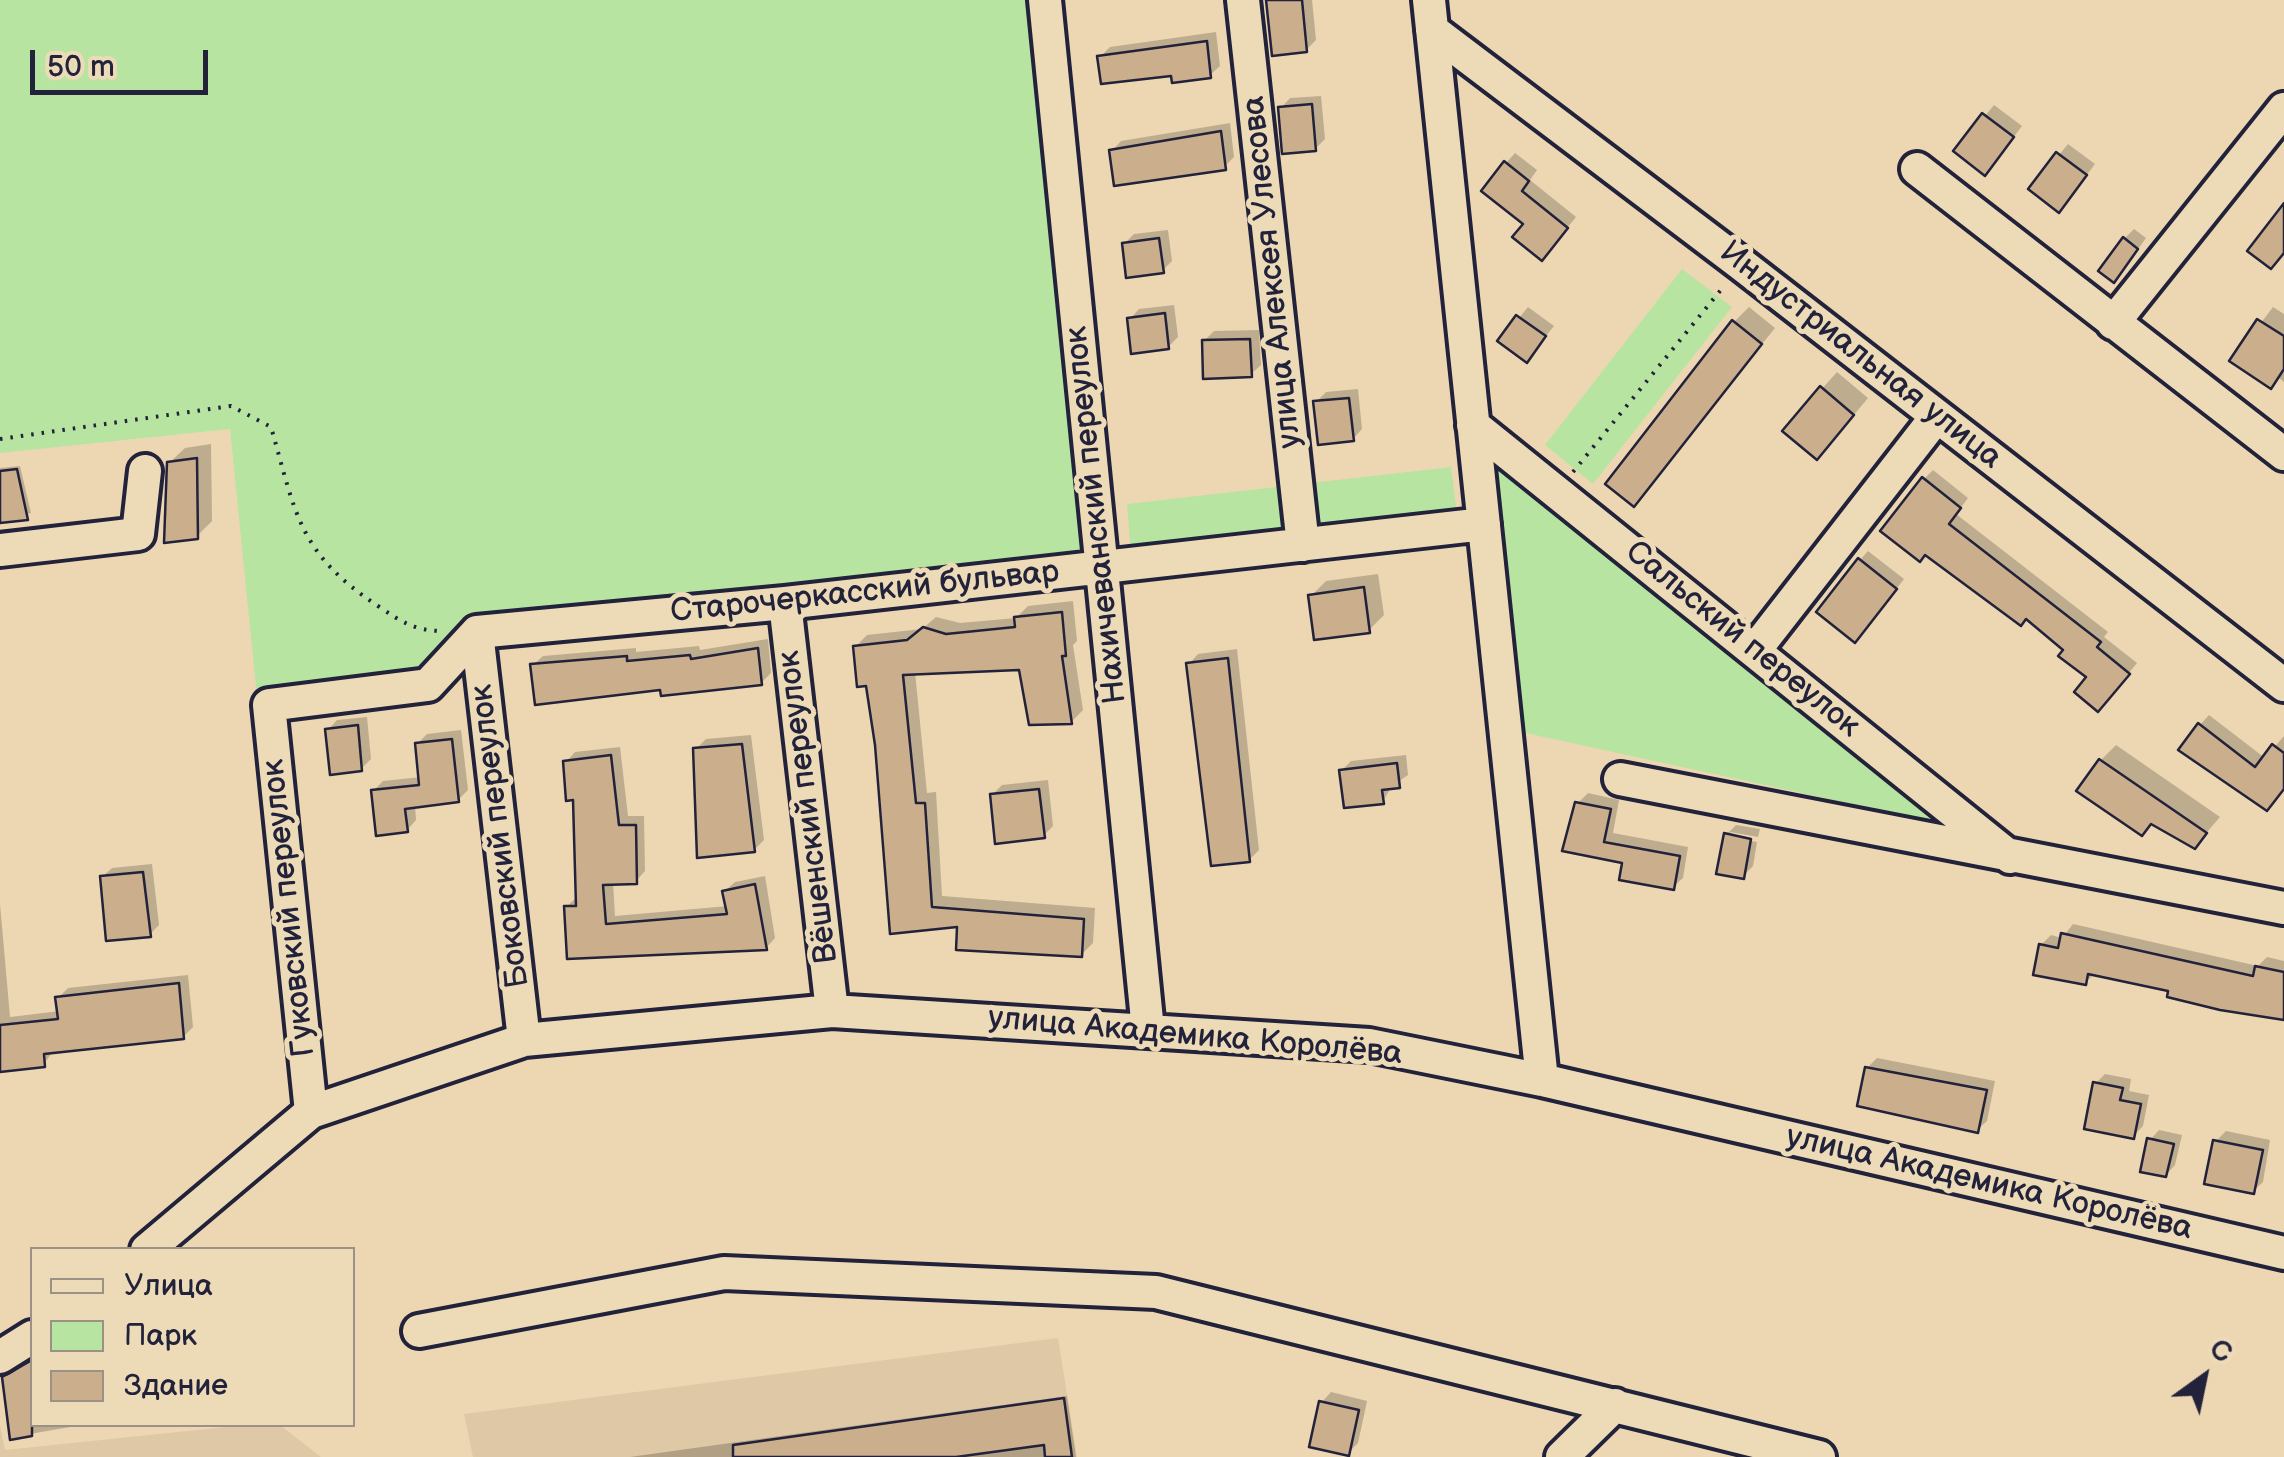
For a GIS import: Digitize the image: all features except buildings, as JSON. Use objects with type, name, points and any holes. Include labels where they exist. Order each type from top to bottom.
[{"type":"street","name":"Нахичеванский переулок","points":[[1045,0],[1148,1030]]},
{"type":"street","name":"улица Алексея Улесова","points":[[1243,0],[1304,545]]},
{"type":"street","name":"Индустриальная улица","points":[[1431,15],[1742,264],[2284,685]]},
{"type":"street","name":"Индустриальная улица","points":[[1431,15],[1542,1080]]},
{"type":"street","points":[[2114,323],[2284,109]]},
{"type":"street","points":[[1916,168],[2284,454]]},
{"type":"street","points":[[1755,650],[1937,416]]},
{"type":"street","name":"Сальский переулок","points":[[1473,425],[2010,857]]},
{"type":"street","points":[[0,550],[138,534],[144,472]]},
{"type":"street","name":"Старочеркасский бульвар","points":[[477,632],[785,603],[1484,524]]},
{"type":"street","name":"Вёшенский переулок","points":[[785,603],[832,1011]]},
{"type":"street","name":"Гуковский переулок","points":[[311,1112],[269,704],[428,685],[477,632]]},
{"type":"street","name":"Боковский переулок","points":[[477,632],[524,1040]]},
{"type":"street","name":"Сальский переулок","points":[[1620,778],[2284,908]]},
{"type":"street","name":"улица Академика Королёва","points":[[151,1247],[311,1112],[524,1040],[832,1011],[1369,1045],[1542,1080],[2284,1252]]},
{"type":"street","points":[[419,1330],[724,1273],[1156,1292],[1819,1457]]},
{"type":"street","points":[[0,1357],[30,1338]]},
{"type":"street","points":[[1562,1457],[1615,1405]]},
{"type":"path","points":[[1556,491],[1622,416],[1742,264]]},
{"type":"path","points":[[0,439],[231,406],[271,427],[300,528],[336,578],[414,630],[477,632]]},
{"type":"shaded area","points":[[1058,1338],[1077,1457],[473,1457],[464,1414]]},
{"type":"shaded area","points":[[0,1426],[5,1450],[226,1427],[283,1427],[321,1457],[0,1457]]},
{"type":"green space","points":[[0,0],[1036,0],[1093,558],[468,623],[419,673],[257,696],[230,429],[0,453]]},
{"type":"green space","points":[[1682,269],[1732,307],[1593,484],[1545,445]]},
{"type":"green space","points":[[1492,453],[1944,824],[1512,730]]},
{"type":"green space","points":[[1451,467],[1457,515],[1131,554],[1127,504]]}]
